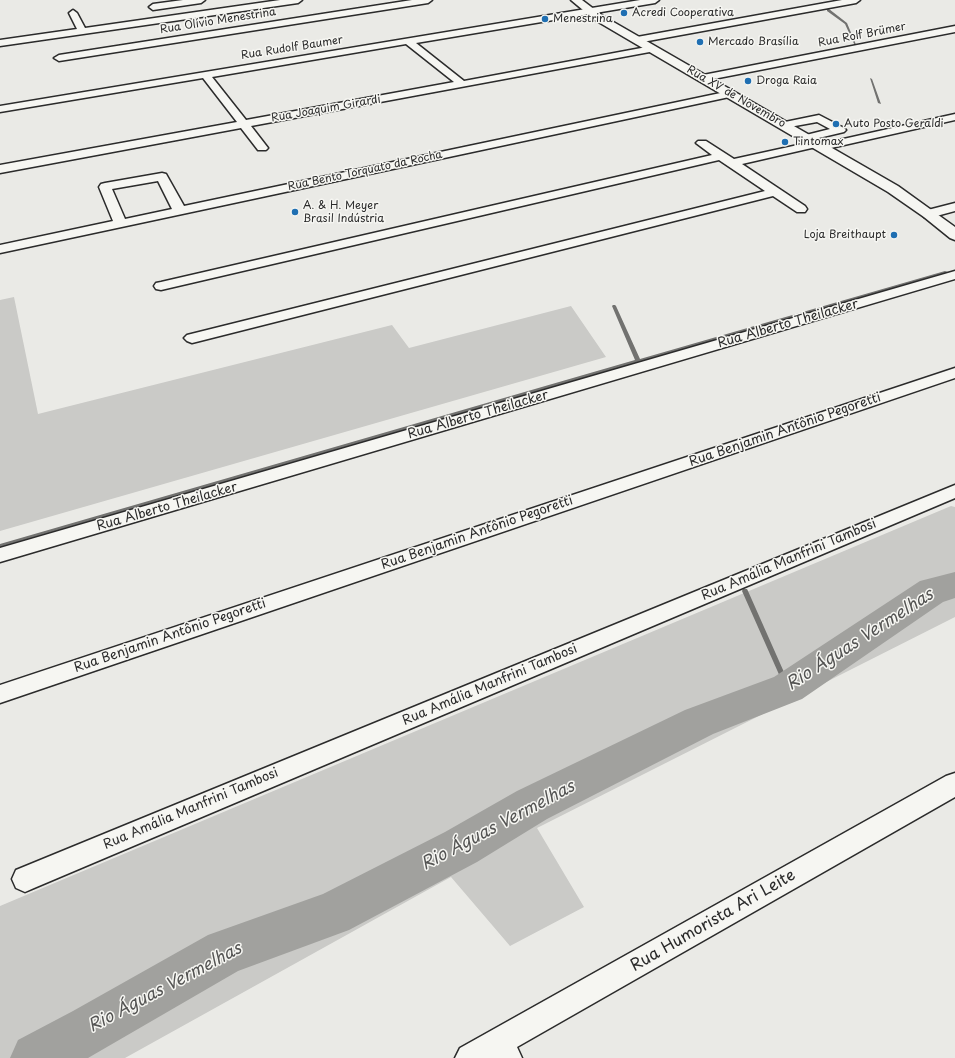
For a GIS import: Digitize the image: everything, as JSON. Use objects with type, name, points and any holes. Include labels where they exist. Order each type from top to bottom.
[{"type":"main road","name":"Rua XV de Novembro","points":[[578,2],[591,6],[637,40],[702,78],[730,100],[746,103],[893,189],[953,232]]},
{"type":"street","points":[[153,7],[201,0]]},
{"type":"street","points":[[1,41],[82,31],[281,1],[298,0]]},
{"type":"street","name":"Rua Olívio Menestrina","points":[[59,58],[428,0]]},
{"type":"street","points":[[621,5],[634,0]]},
{"type":"street","points":[[621,5],[655,0]]},
{"type":"street","points":[[637,40],[856,0]]},
{"type":"street","name":"Rua Rudolf Baumer","points":[[0,109],[408,41],[591,6],[621,5]]},
{"type":"street","points":[[73,13],[82,31]]},
{"type":"street","name":"Rua Rolf Brümer","points":[[702,78],[955,29]]},
{"type":"street","points":[[408,41],[462,84]]},
{"type":"street","name":"Rua Joaquim Girardi","points":[[0,169],[652,49]]},
{"type":"street","points":[[205,74],[262,148]]},
{"type":"street","name":"Rua Bento Torquato da Rocha","points":[[0,249],[668,107],[730,100]]},
{"type":"street","points":[[668,107],[687,114]]},
{"type":"street","points":[[784,125],[819,118],[840,130],[815,143]]},
{"type":"street","points":[[732,163],[815,143],[955,118]]},
{"type":"street","points":[[702,143],[801,209]]},
{"type":"street","points":[[161,286],[721,156]]},
{"type":"street","points":[[120,223],[105,187],[162,176],[180,211]]},
{"type":"street","points":[[192,338],[775,192]]},
{"type":"street","points":[[929,214],[955,207]]},
{"type":"street","name":"Rua Alberto Theilacker","points":[[0,555],[955,275]]},
{"type":"street","name":"Rua Benjamin Antônio Pegoretti","points":[[0,694],[955,373]]},
{"type":"street","name":"Rua Amália Manfrini Tambosi","points":[[25,879],[955,491]]},
{"type":"street","name":"Rua Humorista Ari Leite","points":[[470,1058],[503,1050],[955,784]]},
{"type":"shaded area","points":[[14,297],[38,414],[392,325],[409,348],[571,306],[606,357],[0,531],[0,300]]},
{"type":"shaded area","points":[[951,506],[955,507],[955,617],[537,828],[584,907],[510,946],[451,877],[125,1058],[0,1058],[0,906]]},
{"type":"waterway","points":[[828,10],[846,24],[856,46]]},
{"type":"waterway","points":[[871,79],[880,103]]},
{"type":"waterway","points":[[0,546],[946,272]]},
{"type":"waterway","points":[[614,306],[638,361]]},
{"type":"waterway","name":"Rio Águas Vermelhas","points":[[36,1058],[91,1029],[225,952],[333,914],[461,847],[532,805],[699,722],[788,688],[932,591],[955,585]]},
{"type":"waterway","points":[[745,591],[788,688]]},
{"type":"place","name":"Acredi Cooperativa","points":[[624,13]]},
{"type":"place","name":"Menestrina","points":[[545,19]]},
{"type":"place","name":"Mercado Brasília","points":[[700,42]]},
{"type":"place","name":"Droga Raia","points":[[748,81]]},
{"type":"place","name":"Auto Posto Geraldi","points":[[836,124]]},
{"type":"place","name":"Tintomax","points":[[785,142]]},
{"type":"place","name":"A. & H. Meyer Brasil Indústria","points":[[295,212]]},
{"type":"place","name":"Loja Breithaupt","points":[[894,235]]}]
